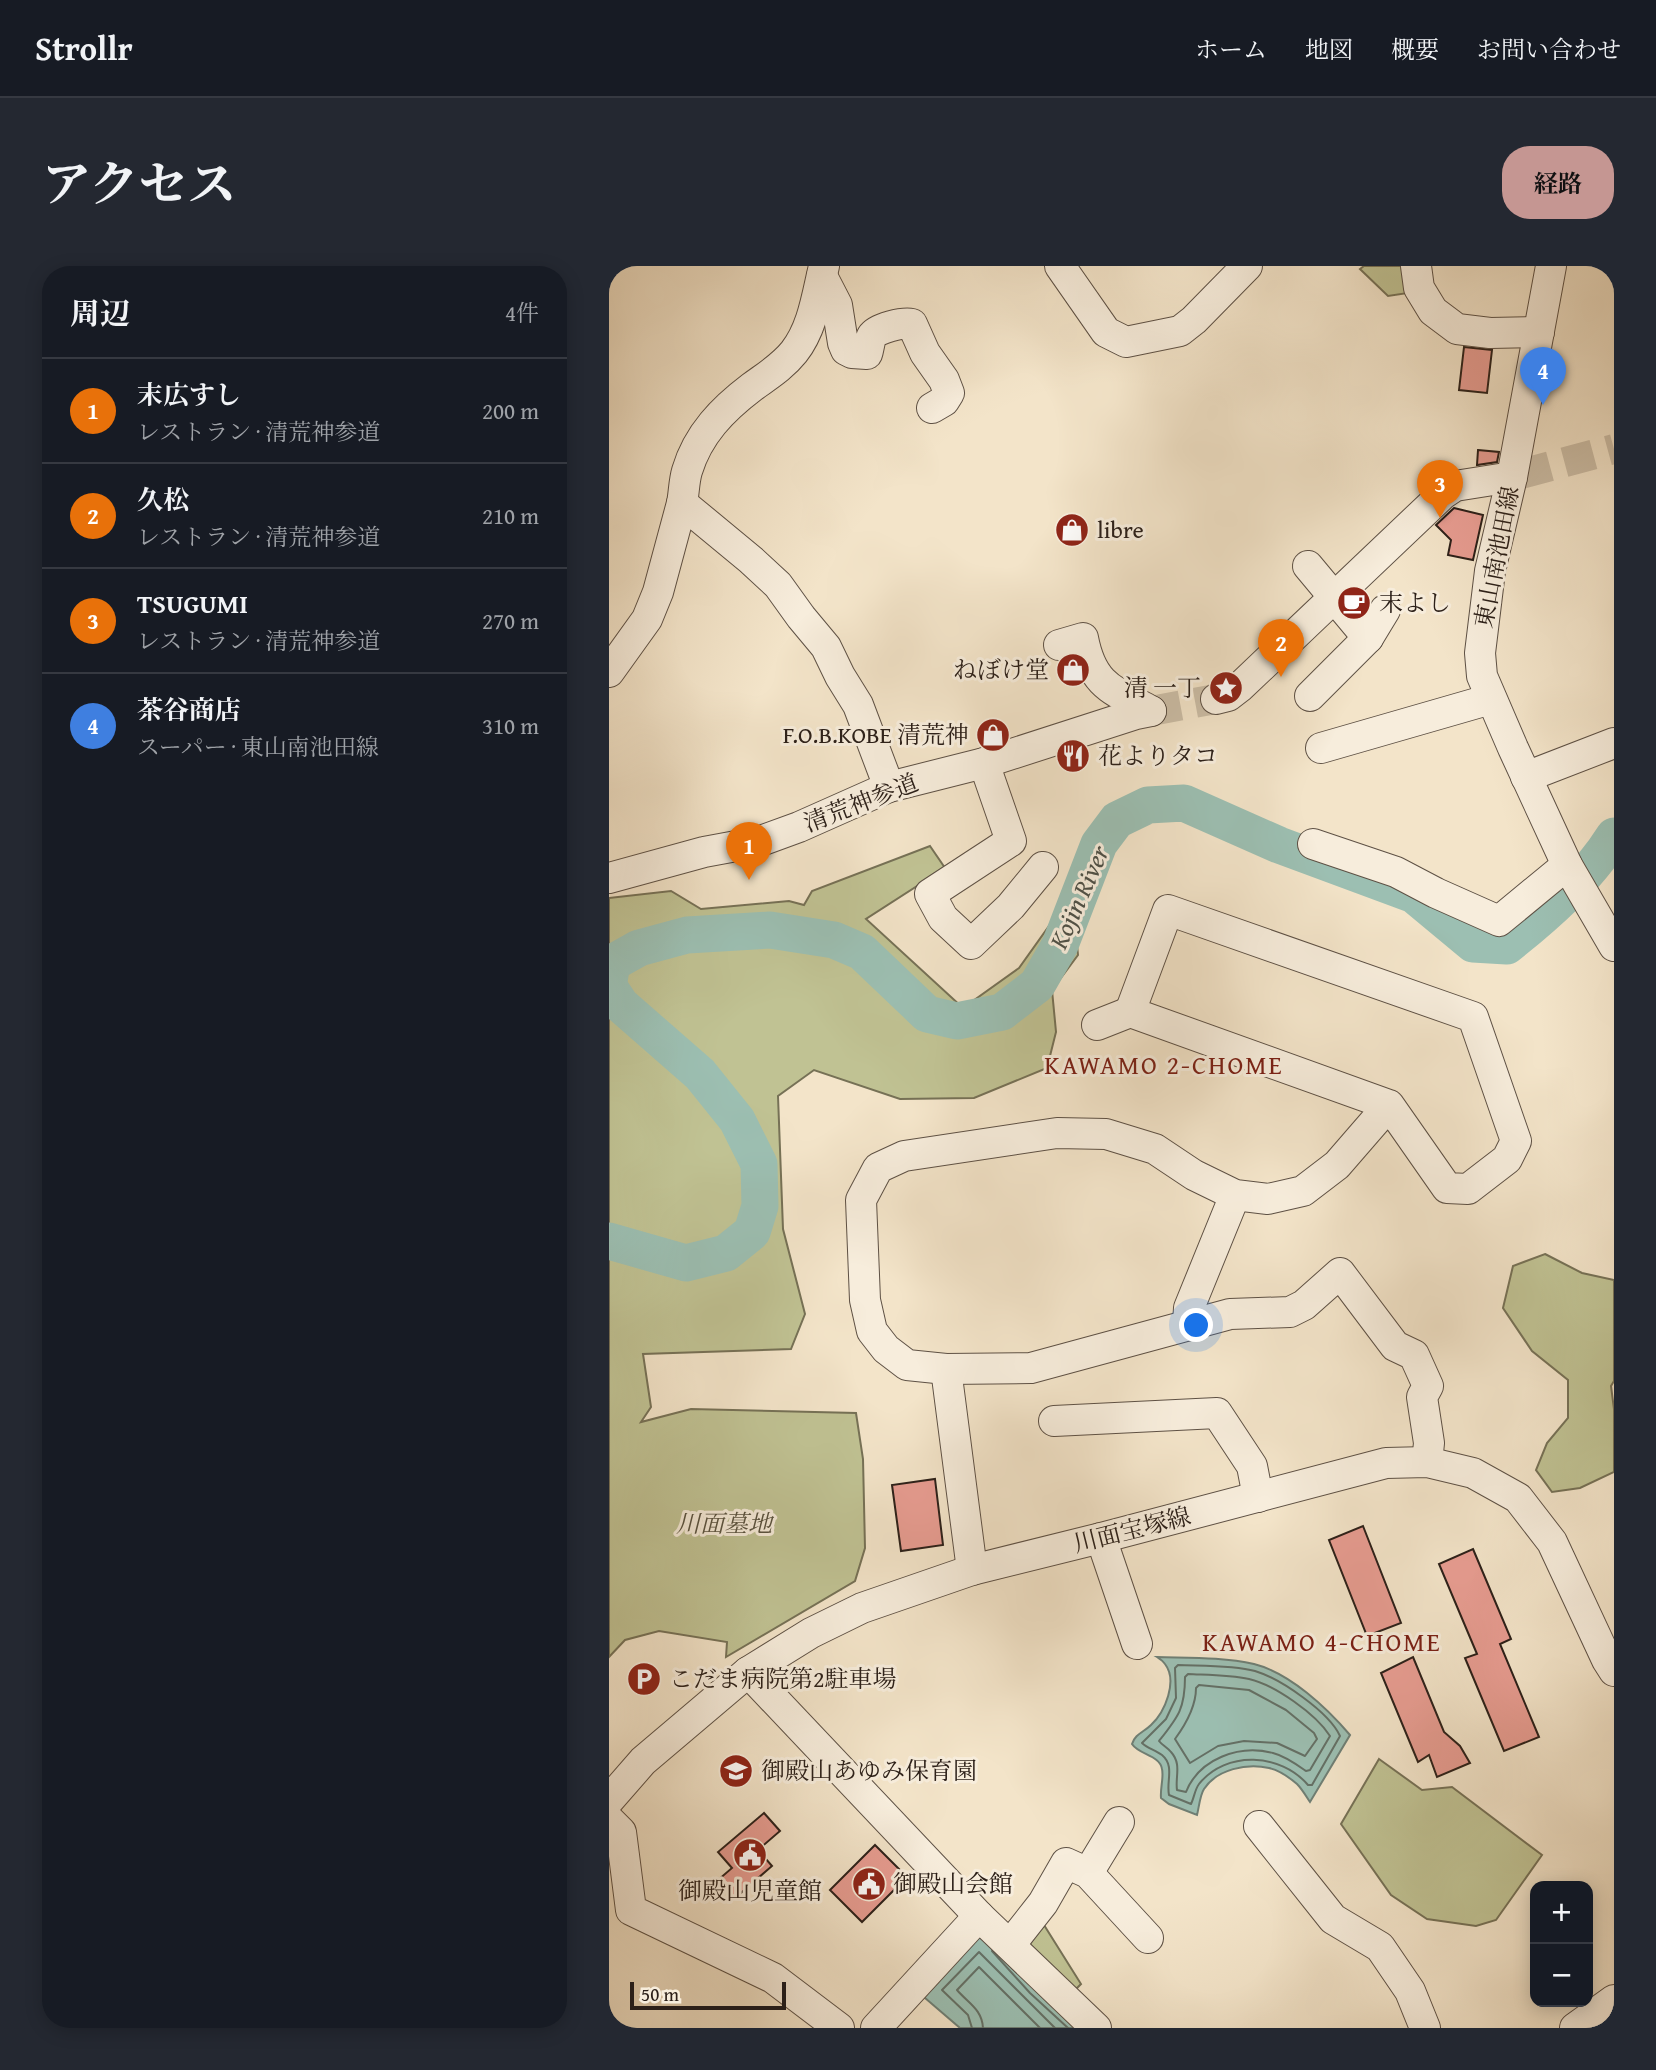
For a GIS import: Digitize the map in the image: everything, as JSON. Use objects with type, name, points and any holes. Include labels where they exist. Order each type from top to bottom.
[{"type":"street","points":[[1060,266],[1106,332],[1126,342],[1180,331],[1195,320],[1247,266]]},
{"type":"street","points":[[1416,266],[1419,288],[1433,311],[1457,329],[1490,333],[1539,332]]},
{"type":"street","name":"東山南池田線","points":[[1551,266],[1512,477],[1490,571],[1480,653],[1482,676],[1569,869],[1614,946]]},
{"type":"street","points":[[823,271],[837,305],[846,350],[867,354],[872,336],[876,332],[901,323],[912,324],[925,353],[944,380],[949,393],[944,401],[932,408]]},
{"type":"street","points":[[609,672],[646,619],[657,592],[682,503],[687,471],[698,444],[730,403],[776,370],[794,352],[809,327],[823,271]]},
{"type":"street","points":[[1216,699],[1228,696],[1241,686],[1443,494],[1455,486],[1512,477]]},
{"type":"street","points":[[682,503],[778,585],[826,647],[858,705],[889,787]]},
{"type":"street","points":[[1308,566],[1368,638]]},
{"type":"street","points":[[1310,696],[1368,638],[1385,610]]},
{"type":"street","name":"清荒神参道","points":[[609,878],[704,852],[758,842],[889,787],[984,764],[1151,711],[1109,688],[1094,672],[1086,655],[1083,638],[1059,645]]},
{"type":"street","points":[[1321,748],[1491,699]]},
{"type":"street","points":[[1526,777],[1614,743]]},
{"type":"street","points":[[984,764],[1011,841],[930,894],[943,918],[971,944],[1011,906],[1043,867]]},
{"type":"street","points":[[1313,844],[1396,872],[1499,921],[1569,869]]},
{"type":"street","points":[[1097,1025],[1130,1012],[1389,1105],[1447,1188],[1468,1189],[1507,1159],[1516,1141],[1473,1017],[1168,910],[1130,1012]]},
{"type":"street","points":[[1389,1105],[1337,1165],[1303,1191],[1268,1199],[1235,1195],[1194,1175],[1155,1149],[1106,1134],[1057,1133],[904,1156],[878,1168],[861,1200],[865,1300],[872,1331],[886,1349],[907,1365],[946,1369],[1031,1368],[1230,1314],[1290,1312],[1304,1305],[1341,1273],[1395,1346],[1414,1355],[1428,1386],[1422,1397],[1429,1443],[1427,1462]]},
{"type":"street","points":[[1188,1324],[1189,1308],[1235,1195]]},
{"type":"street","points":[[946,1369],[972,1570]]},
{"type":"street","points":[[1055,1421],[1217,1413],[1252,1466],[1258,1497]]},
{"type":"street","name":"川面宝塚線","points":[[609,1800],[643,1761],[748,1672],[811,1633],[862,1608],[972,1570],[1386,1463],[1427,1462],[1473,1473],[1518,1498],[1552,1542],[1614,1671]]},
{"type":"street","points":[[1101,1538],[1137,1644]]},
{"type":"street","points":[[748,1672],[979,1916],[1095,2028]]},
{"type":"street","points":[[609,1820],[621,1832],[631,1910],[773,1978],[839,2028]]},
{"type":"street","points":[[1088,1873],[1119,1822]]},
{"type":"street","points":[[1259,1826],[1333,1919],[1380,1947],[1410,1992],[1425,2028]]},
{"type":"street","points":[[1010,1945],[1043,1903],[1066,1863],[1088,1873],[1148,1938]]},
{"type":"street","points":[[876,2028],[979,1916]]},
{"type":"street","points":[[1575,2028],[1614,2000]]},
{"type":"green space","points":[[1364,266],[1402,266],[1408,293],[1388,296],[1360,269]]},
{"type":"green space","name":"川面墓地","points":[[930,846],[945,868],[866,919],[963,1008],[1019,968],[1049,926],[1076,935],[1078,955],[1052,990],[1056,1032],[1047,1068],[974,1098],[900,1099],[814,1070],[778,1096],[783,1229],[805,1314],[791,1349],[643,1354],[651,1407],[641,1422],[691,1409],[856,1413],[863,1459],[865,1548],[855,1581],[726,1657],[727,1642],[659,1631],[625,1640],[609,1657],[609,898],[671,891],[701,909],[789,901],[804,905],[812,891]]},
{"type":"green space","points":[[1545,1254],[1582,1273],[1614,1280],[1614,1381],[1611,1386],[1614,1409],[1614,1472],[1580,1488],[1552,1492],[1536,1470],[1547,1443],[1568,1418],[1568,1380],[1532,1351],[1503,1308],[1513,1266]]},
{"type":"green space","points":[[1379,1759],[1422,1790],[1452,1787],[1542,1855],[1496,1920],[1476,1926],[1427,1919],[1391,1895],[1341,1824]]},
{"type":"green space","points":[[1044,1925],[1081,1984],[1072,1993],[1028,1946]]},
{"type":"water","points":[[1157,1657],[1218,1659],[1254,1664],[1294,1683],[1330,1714],[1350,1735],[1310,1802],[1297,1784],[1276,1770],[1251,1766],[1224,1772],[1210,1782],[1203,1792],[1197,1815],[1161,1798],[1160,1764],[1132,1744],[1137,1735],[1156,1719],[1168,1696],[1169,1671]]},
{"type":"water","points":[[979,1927],[1078,2028],[960,2028],[918,1992]]},
{"type":"building","points":[[1464,347],[1492,350],[1487,393],[1459,390]]},
{"type":"building","points":[[1478,450],[1499,452],[1497,462],[1477,465]]},
{"type":"building","points":[[1454,508],[1483,515],[1473,560],[1448,555],[1451,540],[1436,525]]},
{"type":"building","points":[[935,1479],[943,1545],[901,1551],[892,1485]]},
{"type":"building","points":[[1363,1526],[1401,1623],[1367,1636],[1329,1540]]},
{"type":"building","points":[[1473,1549],[1511,1639],[1500,1644],[1539,1737],[1504,1751],[1465,1658],[1477,1654],[1439,1564]]},
{"type":"building","points":[[1413,1657],[1444,1732],[1460,1746],[1470,1763],[1437,1777],[1429,1755],[1418,1762],[1381,1673]]},
{"type":"building","points":[[764,1813],[780,1831],[758,1850],[772,1866],[734,1899],[718,1880],[732,1868],[718,1852]]},
{"type":"building","name":"御殿山会館","points":[[875,1845],[907,1877],[862,1922],[830,1890]]},
{"type":"waterway","name":"Kojin River","points":[[609,981],[612,963],[639,948],[687,935],[770,930],[834,940],[862,952],[927,1014],[957,1021],[1002,1012],[1037,985],[1060,945],[1099,844],[1117,820],[1148,805],[1184,803],[1279,845],[1414,895],[1473,944],[1507,946],[1565,896],[1614,836]]},
{"type":"waterway","name":"Kojin River","points":[[609,987],[621,1005],[700,1074],[737,1120],[759,1164],[760,1206],[752,1232],[726,1253],[686,1263],[609,1241]]},
{"type":"tunnel","points":[[1521,474],[1614,449]]},
{"type":"tunnel","points":[[1151,711],[1216,699]]},
{"type":"place","name":"茶谷商店","points":[[1543,405]]},
{"type":"place","name":"TSUGUMI","points":[[1440,518]]},
{"type":"place","name":"libre","points":[[1072,530]]},
{"type":"place","name":"末よし","points":[[1354,603]]},
{"type":"place","name":"ねぼけ堂","points":[[1073,670]]},
{"type":"place","name":"久松","points":[[1281,677]]},
{"type":"place","name":"清 一丁","points":[[1226,688]]},
{"type":"place","name":"F.O.B.KOBE 清荒神","points":[[993,735]]},
{"type":"place","name":"花よりタコ","points":[[1073,756]]},
{"type":"place","name":"末広すし","points":[[749,880]]},
{"type":"place","name":"こだま病院第2駐車場","points":[[644,1679]]},
{"type":"place","name":"御殿山あゆみ保育園","points":[[736,1771]]},
{"type":"place","name":"御殿山児童館","points":[[750,1855]]},
{"type":"place","name":"御殿山会館","points":[[869,1884]]},
{"type":"district","name":"KAWAMO 2-CHOME","points":[[1164,1065]]},
{"type":"district","name":"KAWAMO 4-CHOME","points":[[1322,1642]]}]
